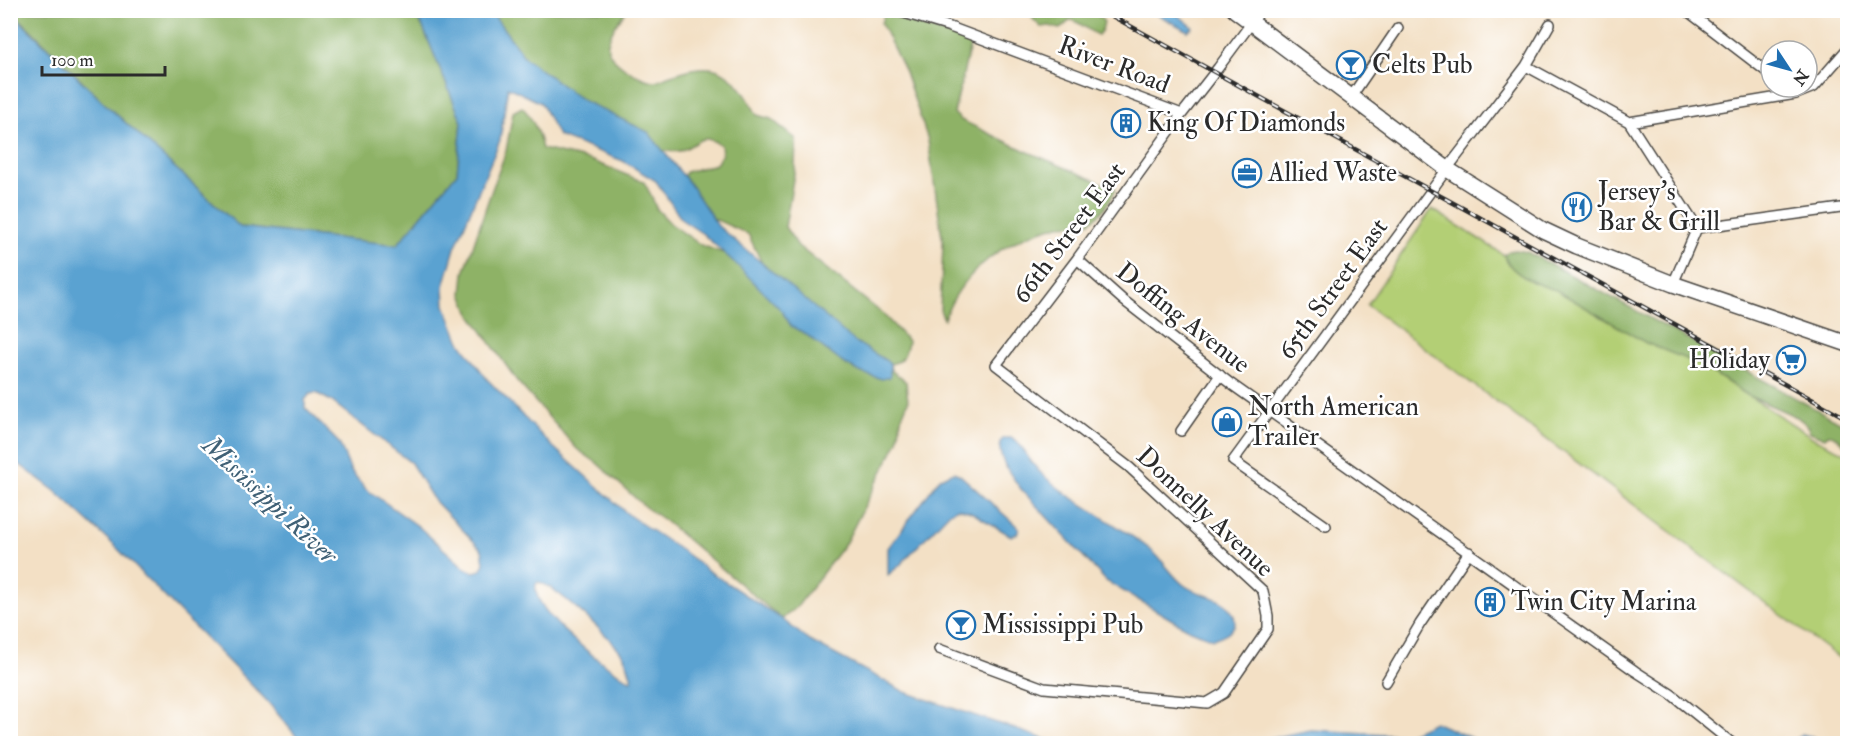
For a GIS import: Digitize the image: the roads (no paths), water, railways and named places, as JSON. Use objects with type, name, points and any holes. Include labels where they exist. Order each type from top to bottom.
[{"type":"main road","points":[[1235,10],[1256,17],[1351,97],[1447,169],[1543,230],[1673,284],[1848,344]]},
{"type":"street","name":"River Road","points":[[894,10],[981,38],[1182,114]]},
{"type":"street","points":[[1686,10],[1759,66]]},
{"type":"street","name":"66th Street East","points":[[996,365],[1256,17]]},
{"type":"street","name":"65th Street East","points":[[1326,526],[1233,461],[1447,169],[1527,66],[1550,24]]},
{"type":"street","points":[[1351,97],[1398,28]]},
{"type":"street","points":[[1819,81],[1848,48]]},
{"type":"street","points":[[1527,66],[1629,122],[1697,228]]},
{"type":"street","points":[[1629,122],[1766,99]]},
{"type":"street","points":[[1697,228],[1848,207]]},
{"type":"street","points":[[1673,284],[1697,228]]},
{"type":"street","name":"Doffing Avenue","points":[[1077,259],[1123,300],[1220,375],[1635,671],[1671,694],[1733,744]]},
{"type":"street","name":"Donnelly Avenue","points":[[939,649],[1044,688],[1207,703],[1224,693],[1268,629],[1263,591],[1129,468],[996,365]]},
{"type":"street","points":[[1180,431],[1220,375]]},
{"type":"street","points":[[1386,682],[1420,624],[1469,552]]},
{"type":"water","name":"Mississippi River","points":[[10,11],[104,103],[240,227],[397,245],[457,173],[462,122],[422,25],[408,11],[486,11],[495,17],[525,58],[582,100],[648,132],[690,184],[718,226],[854,341],[890,363],[890,377],[882,379],[862,373],[843,363],[804,333],[791,326],[781,310],[736,264],[703,234],[682,220],[656,181],[623,161],[558,136],[541,103],[508,87],[500,140],[455,248],[444,286],[445,305],[460,342],[487,379],[551,445],[630,516],[782,619],[810,641],[905,692],[1056,743],[302,743],[267,701],[117,548],[55,491],[11,458]],"holes":[[[316,393],[331,401],[411,463],[433,499],[482,550],[484,563],[481,570],[474,572],[466,569],[418,526],[366,489],[351,471],[339,443],[305,408],[305,400],[310,394]],[[538,582],[570,602],[617,647],[629,667],[632,681],[589,653],[557,624],[537,596],[536,584]]]},
{"type":"water","points":[[1151,11],[1173,11],[1193,27],[1188,31]]},
{"type":"water","points":[[1004,438],[1017,441],[1035,467],[1055,485],[1152,551],[1184,585],[1228,606],[1235,618],[1234,627],[1213,639],[1186,628],[1106,581],[1013,478],[1001,455],[1000,442]]},
{"type":"water","points":[[954,472],[1019,528],[1017,534],[1011,536],[971,512],[958,508],[950,512],[888,575],[888,548],[940,478]]},
{"type":"water","points":[[1434,722],[1483,743],[1246,743],[1311,730],[1406,735]]},
{"type":"water","points":[[1801,734],[1814,737],[1821,743],[1794,743]]},
{"type":"railway","points":[[1101,10],[1848,419]]},
{"type":"place","name":"Celts Pub","points":[[1351,65]]},
{"type":"place","name":"King Of Diamonds","points":[[1126,123]]},
{"type":"place","name":"Allied Waste","points":[[1247,173]]},
{"type":"place","name":"Jersey's Bar & Grill","points":[[1577,207]]},
{"type":"place","name":"Holiday","points":[[1791,360]]},
{"type":"place","name":"North American Trailer","points":[[1227,422]]},
{"type":"place","name":"Twin City Marina","points":[[1490,602]]},
{"type":"place","name":"Mississippi Pub","points":[[961,625]]}]
